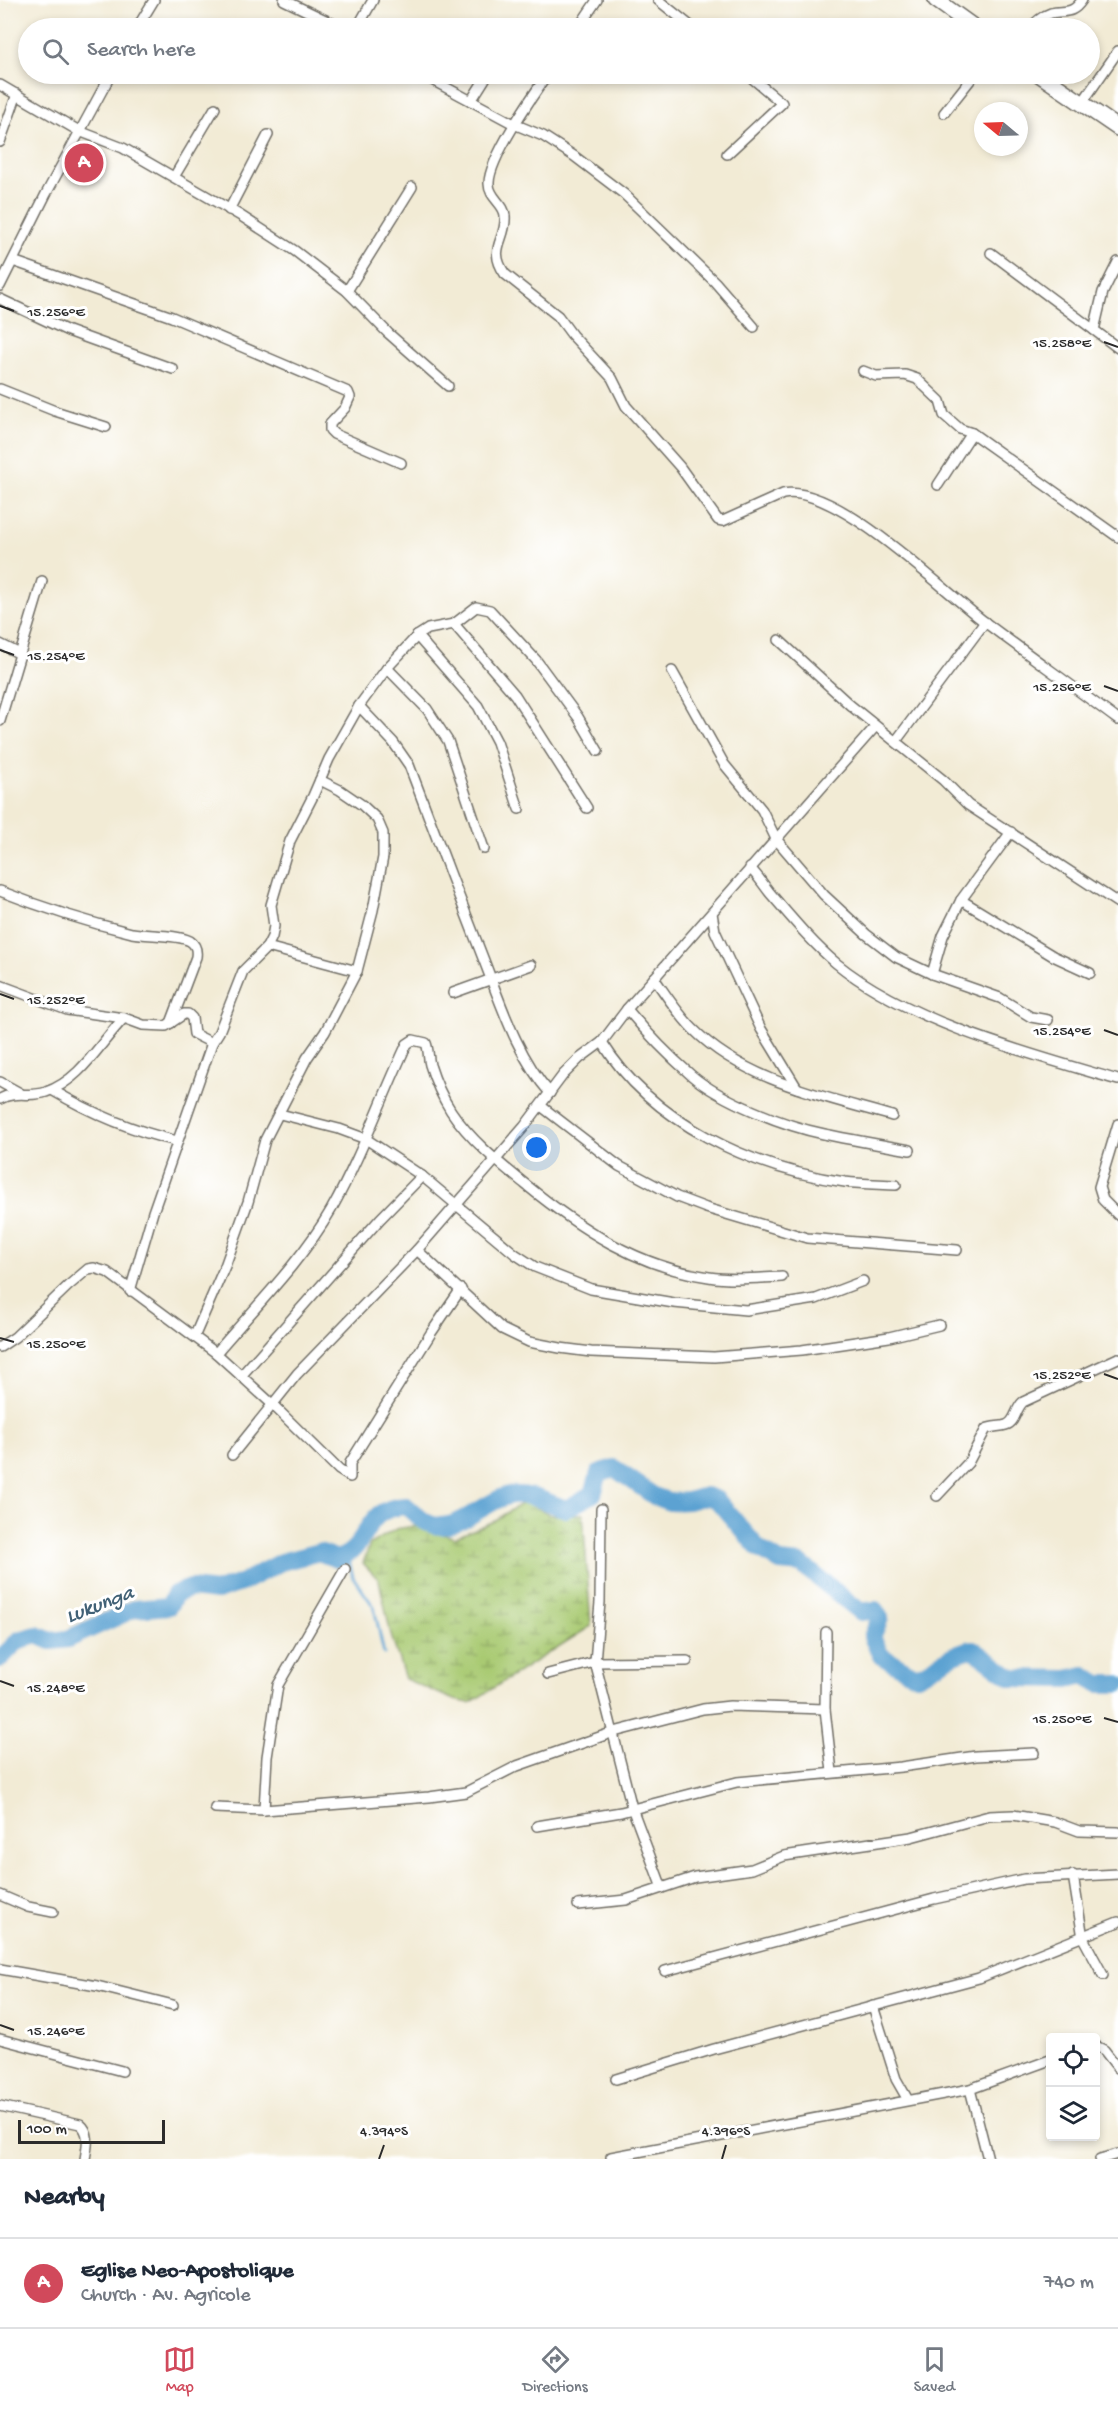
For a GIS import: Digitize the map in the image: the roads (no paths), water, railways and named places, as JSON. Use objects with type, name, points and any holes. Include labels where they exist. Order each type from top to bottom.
[{"type":"main road","points":[[936,0],[961,18]]},
{"type":"main road","points":[[1054,84],[1118,128]]},
{"type":"street","points":[[143,18],[154,0]]},
{"type":"street","points":[[284,0],[321,18]]},
{"type":"street","points":[[363,18],[373,0]]},
{"type":"street","points":[[585,18],[597,0]]},
{"type":"street","points":[[658,0],[680,18]]},
{"type":"street","points":[[1041,18],[1052,13],[1066,14],[1078,6],[1082,0]]},
{"type":"street","points":[[1100,77],[1118,51]]},
{"type":"street","points":[[0,286],[105,84]]},
{"type":"street","points":[[440,84],[514,124],[543,136],[624,194],[715,282],[754,327]]},
{"type":"street","points":[[471,101],[482,84]]},
{"type":"street","points":[[541,84],[514,124],[489,176],[490,193],[506,217],[498,242],[497,256],[500,266],[505,274],[558,316],[572,335],[612,378],[626,406],[680,467],[718,520],[731,518],[783,494],[806,494],[855,518],[985,622],[1118,720]]},
{"type":"street","points":[[727,154],[782,103],[759,84]]},
{"type":"street","points":[[944,113],[967,84]]},
{"type":"street","points":[[1082,103],[1095,84]]},
{"type":"street","points":[[0,85],[79,131],[123,148],[295,251],[347,291],[388,333],[448,386]]},
{"type":"street","points":[[0,142],[16,94]]},
{"type":"street","points":[[174,177],[215,108]]},
{"type":"street","points":[[229,210],[268,135]]},
{"type":"street","points":[[347,291],[412,187]]},
{"type":"street","points":[[991,253],[1118,348]]},
{"type":"street","points":[[13,261],[172,317],[348,392],[350,397],[345,408],[330,424],[330,430],[334,434],[401,463]]},
{"type":"street","points":[[1095,330],[1103,292],[1118,262]]},
{"type":"street","points":[[0,299],[68,331],[173,369]]},
{"type":"street","points":[[863,371],[876,376],[905,375],[917,379],[940,401],[944,415],[960,429],[972,433],[1118,537]]},
{"type":"street","points":[[0,389],[55,411],[106,427]]},
{"type":"street","points":[[938,485],[972,433]]},
{"type":"street","points":[[0,721],[42,581]]},
{"type":"street","points":[[130,1292],[153,1212],[212,1043],[219,1032],[243,971],[267,946],[274,926],[271,905],[290,841],[359,706],[387,668],[417,636],[428,629],[454,624],[476,607],[490,610],[536,660],[578,717],[598,751]]},
{"type":"street","points":[[896,741],[985,622]]},
{"type":"street","points":[[454,624],[515,695],[587,808]]},
{"type":"street","points":[[417,636],[478,706],[497,742],[519,810]]},
{"type":"street","points":[[779,640],[875,727],[896,741],[968,805],[1118,903]]},
{"type":"street","points":[[0,644],[20,654]]},
{"type":"street","points":[[387,668],[427,709],[448,741],[484,849]]},
{"type":"street","points":[[672,671],[724,764],[762,810],[776,839],[824,895],[866,934],[896,957],[932,974],[1000,998],[1031,1017],[1048,1020]]},
{"type":"street","points":[[359,706],[393,742],[409,765],[491,978],[525,1057],[537,1078],[550,1093]]},
{"type":"street","points":[[232,1455],[304,1368],[417,1250],[579,1059],[602,1042],[627,1009],[875,727]]},
{"type":"street","points":[[195,1335],[225,1266],[248,1202],[266,1140],[307,1058],[357,971],[373,910],[383,857],[383,833],[377,819],[362,805],[320,780]]},
{"type":"street","points":[[932,974],[943,936],[961,900],[1011,832]]},
{"type":"street","points":[[750,868],[816,945],[868,986],[902,1004],[963,1029],[1037,1056],[1118,1080]]},
{"type":"street","points":[[0,891],[101,926],[193,942],[197,949],[196,957],[171,1023]]},
{"type":"street","points":[[961,900],[1053,956],[1090,973]]},
{"type":"street","points":[[712,914],[715,931],[761,1029],[797,1088]]},
{"type":"street","points":[[267,946],[357,971]]},
{"type":"street","points":[[453,993],[531,965]]},
{"type":"street","points":[[654,978],[691,1027],[708,1043],[735,1062],[797,1088],[892,1116]]},
{"type":"street","points":[[0,985],[67,1010],[124,1018],[143,1025],[158,1027],[171,1023],[184,1014],[190,1015],[194,1034],[212,1043]]},
{"type":"street","points":[[627,1009],[642,1028],[692,1076],[729,1099],[780,1121],[822,1134],[910,1150]]},
{"type":"street","points":[[0,1099],[8,1094],[20,1092],[42,1094],[78,1074],[106,1037],[124,1018]]},
{"type":"street","points":[[216,1353],[311,1239],[330,1212],[366,1139],[407,1044],[413,1040],[426,1043],[430,1064],[442,1095],[452,1112],[495,1160],[578,1225],[609,1244],[646,1261],[709,1277],[733,1279],[782,1277]]},
{"type":"street","points":[[602,1042],[617,1066],[656,1104],[706,1137],[778,1166],[816,1176],[846,1182],[896,1185]]},
{"type":"street","points":[[0,1082],[20,1092]]},
{"type":"street","points":[[52,1090],[79,1105],[143,1133],[177,1141]]},
{"type":"street","points":[[541,1106],[619,1166],[677,1197],[706,1208],[807,1238],[957,1250]]},
{"type":"street","points":[[280,1114],[339,1129],[366,1139],[422,1176],[515,1254],[535,1267],[591,1289],[674,1303],[746,1310],[816,1299],[863,1281]]},
{"type":"street","points":[[1118,1124],[1099,1187],[1102,1200],[1118,1215]]},
{"type":"street","points":[[241,1376],[380,1219],[422,1176]]},
{"type":"street","points":[[417,1250],[502,1329],[529,1342],[591,1352],[725,1356],[802,1350],[889,1337],[939,1325]]},
{"type":"street","points":[[0,1347],[15,1337],[88,1269],[94,1268],[107,1272],[130,1292],[195,1335],[272,1404],[339,1470],[350,1477],[350,1463],[461,1289]]},
{"type":"street","points":[[938,1496],[968,1463],[986,1429],[1011,1422],[1018,1406],[1023,1402],[1118,1358]]},
{"type":"street","points":[[601,1509],[600,1602],[595,1662],[632,1808],[662,1888]]},
{"type":"street","points":[[264,1810],[268,1748],[278,1685],[345,1569]]},
{"type":"street","points":[[826,1632],[825,1709],[832,1772]]},
{"type":"street","points":[[548,1674],[595,1662],[687,1661]]},
{"type":"street","points":[[215,1808],[264,1810],[466,1792],[517,1766],[614,1732],[703,1709],[730,1706],[825,1709]]},
{"type":"street","points":[[537,1826],[576,1821],[737,1782],[901,1767],[976,1756],[1034,1753]]},
{"type":"street","points":[[578,1905],[626,1900],[695,1877],[752,1869],[784,1856],[911,1837],[989,1816],[1013,1815],[1055,1822],[1079,1831],[1118,1832]]},
{"type":"street","points":[[665,1971],[934,1899],[1024,1879],[1118,1874]]},
{"type":"street","points":[[1073,1875],[1083,1938],[1103,1975]]},
{"type":"street","points":[[0,1895],[28,1907],[53,1912]]},
{"type":"street","points":[[616,2079],[714,2049],[979,1978],[1118,1922]]},
{"type":"street","points":[[0,1969],[97,1986],[173,2005]]},
{"type":"street","points":[[873,2006],[896,2079],[908,2100]]},
{"type":"street","points":[[0,2039],[122,2071]]},
{"type":"street","points":[[1100,2048],[1118,2068]]},
{"type":"street","points":[[1108,2056],[1118,2052]]},
{"type":"street","points":[[610,2157],[970,2089],[1046,2061]]},
{"type":"street","points":[[970,2089],[988,2159]]},
{"type":"street","points":[[0,2106],[80,2124],[84,2127],[88,2137],[85,2159]]},
{"type":"street","points":[[1100,2159],[1118,2154]]},
{"type":"waterway","name":"Lukunga","points":[[0,1659],[19,1640],[37,1635],[51,1641],[68,1639],[134,1609],[169,1606],[175,1594],[191,1588],[217,1591],[241,1583],[281,1562],[319,1552],[337,1559],[348,1554],[373,1521],[391,1508],[406,1506],[424,1521],[435,1526],[446,1526],[458,1522],[490,1503],[511,1495],[532,1497],[566,1509],[593,1494],[599,1473],[614,1468],[654,1496],[670,1502],[688,1501],[706,1496],[717,1500],[758,1548],[780,1562],[801,1564],[861,1612],[875,1610],[880,1618],[872,1637],[881,1656],[917,1676],[952,1656],[973,1649],[1012,1678],[1068,1679],[1084,1675],[1099,1684],[1118,1684]]},
{"type":"waterway","points":[[348,1556],[353,1577],[374,1607],[384,1654]]},
{"type":"place","name":"Eglise Neo-Apostolique","points":[[84,163]]}]
